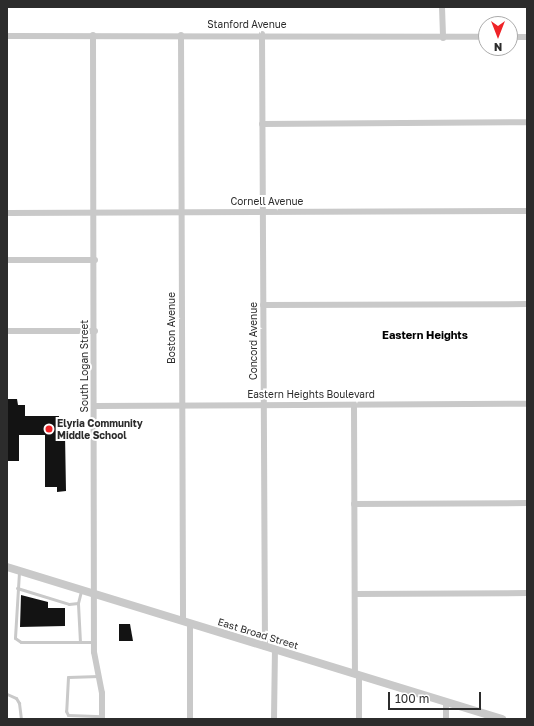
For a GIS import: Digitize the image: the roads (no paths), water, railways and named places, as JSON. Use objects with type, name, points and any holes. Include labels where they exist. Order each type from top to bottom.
[{"type":"street","points":[[442,7],[443,38]]},
{"type":"street","name":"Stanford Avenue","points":[[7,36],[262,34],[478,38]]},
{"type":"street","name":"Concord Avenue","points":[[262,34],[265,647]]},
{"type":"street","name":"South Logan Street","points":[[93,35],[95,331],[94,642],[99,676],[102,717]]},
{"type":"street","name":"Boston Avenue","points":[[181,35],[182,406],[190,719]]},
{"type":"street","points":[[262,124],[527,122]]},
{"type":"street","name":"Cornell Avenue","points":[[7,213],[527,211]]},
{"type":"street","points":[[7,260],[94,260]]},
{"type":"street","points":[[263,305],[527,304]]},
{"type":"street","points":[[7,331],[95,331]]},
{"type":"street","name":"Eastern Heights Boulevard","points":[[95,406],[527,404]]},
{"type":"street","points":[[354,405],[355,594],[359,719]]},
{"type":"street","points":[[354,504],[527,503]]},
{"type":"street","name":"East Broad Street","points":[[7,567],[81,591],[502,719]]},
{"type":"street","points":[[355,594],[527,593]]},
{"type":"street","points":[[274,719],[275,650]]},
{"type":"street","points":[[446,702],[446,719]]},
{"type":"lane","points":[[19,571],[15,638],[21,642],[94,642]]},
{"type":"lane","points":[[17,588],[68,604],[78,603]]},
{"type":"lane","points":[[80,642],[80,609],[78,603],[81,591]]},
{"type":"lane","points":[[99,676],[68,677],[68,715],[102,717]]},
{"type":"lane","points":[[7,694],[16,698],[19,703],[21,719]]},
{"type":"place","name":"Elyria Community Middle School","points":[[49,429]]},
{"type":"district","name":"Eastern Heights","points":[[425,335]]}]
